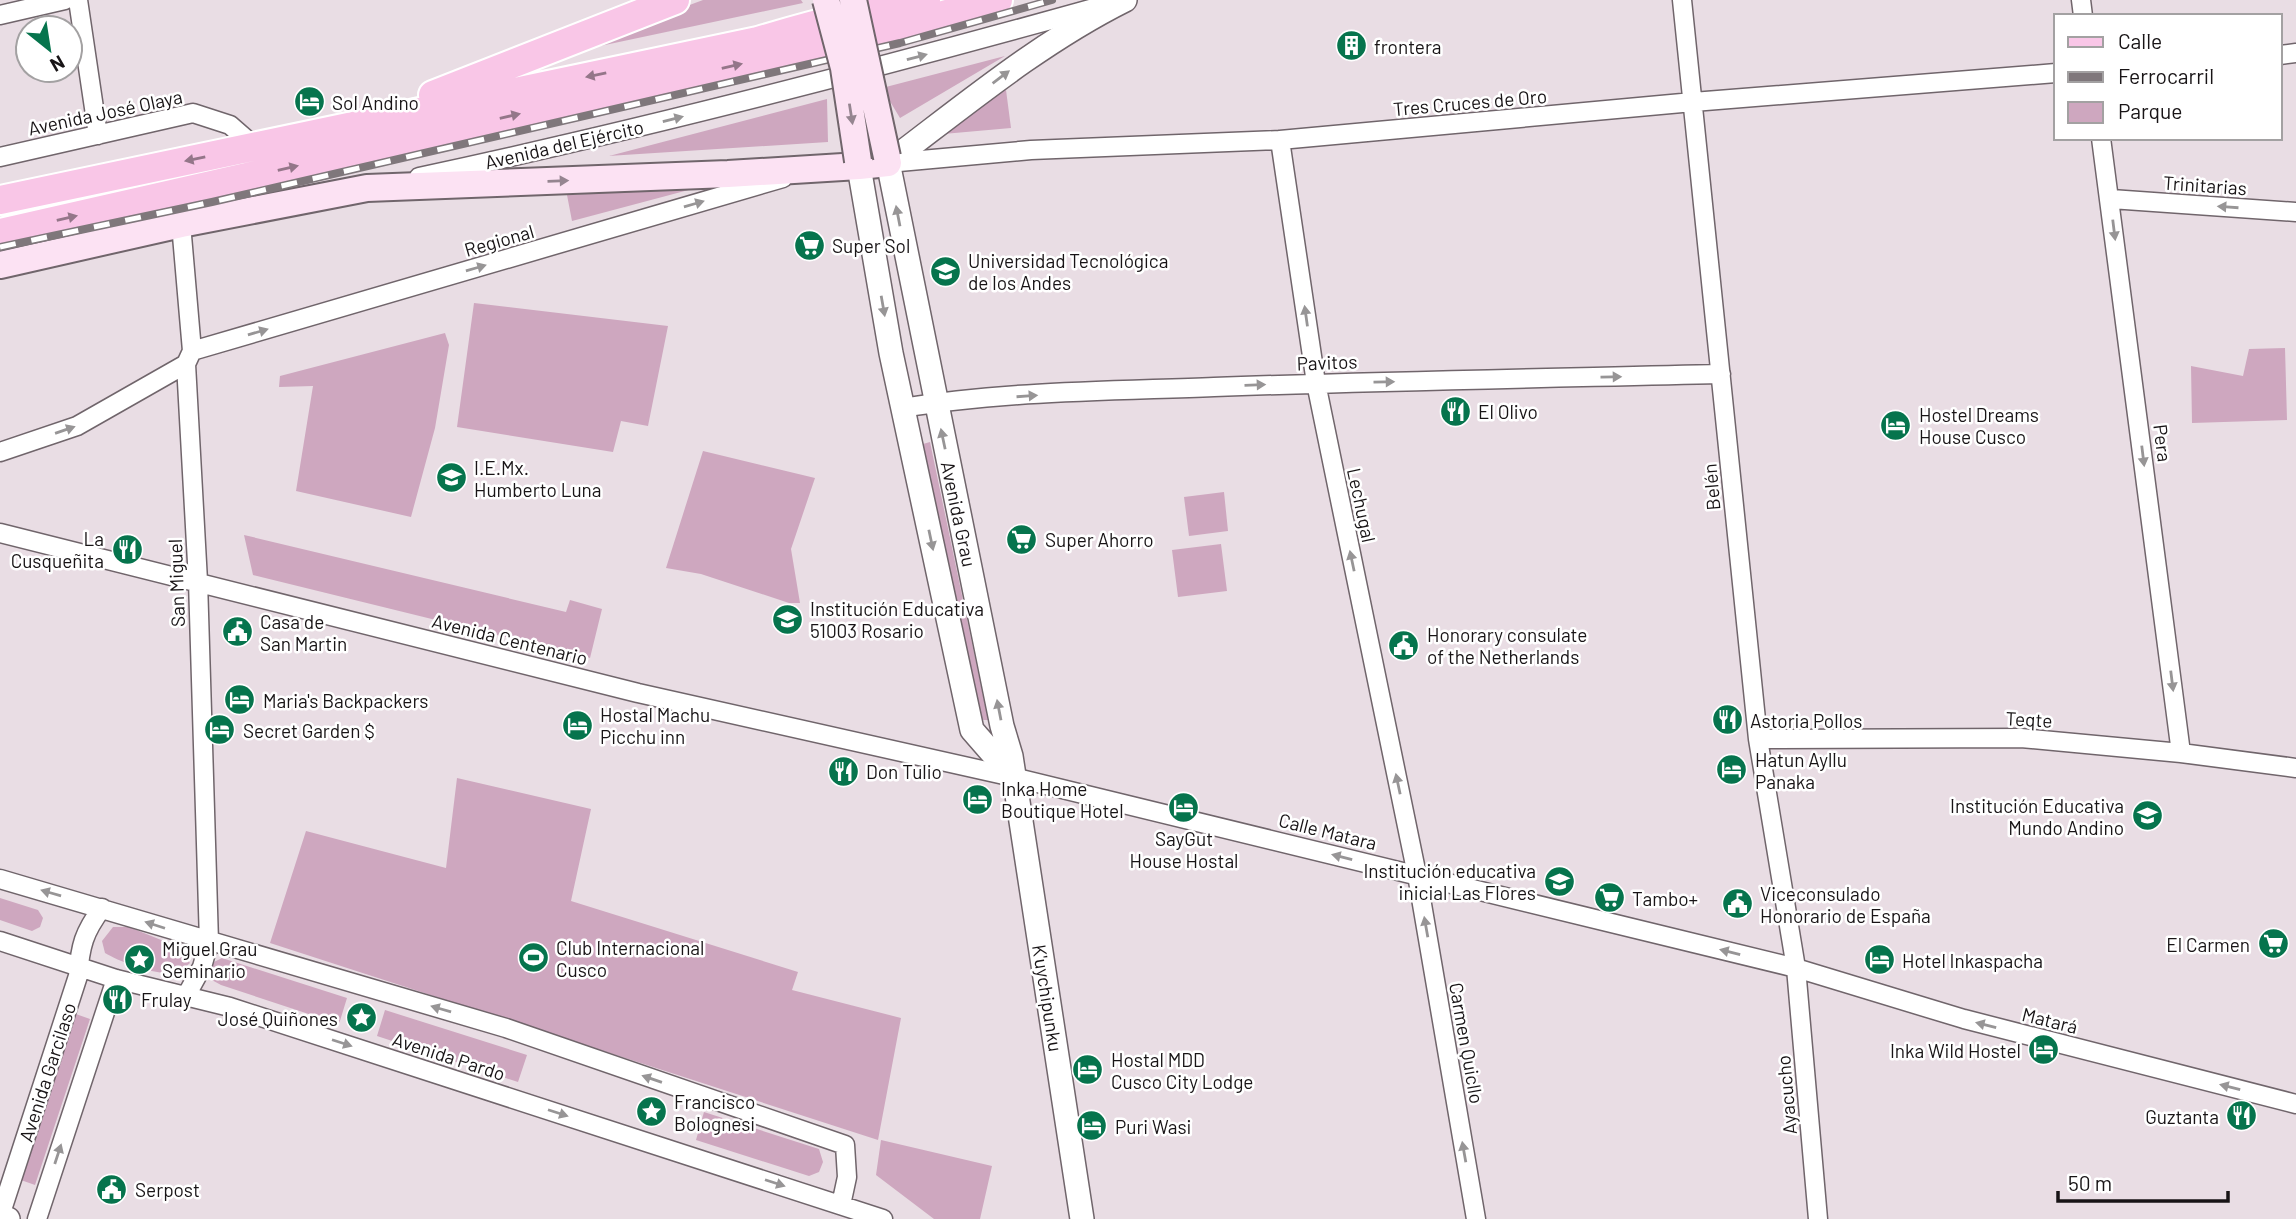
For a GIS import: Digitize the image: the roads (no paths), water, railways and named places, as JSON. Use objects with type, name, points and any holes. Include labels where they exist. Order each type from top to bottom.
[{"type":"main road","points":[[358,124],[675,0]]},
{"type":"main road","points":[[826,0],[844,68],[858,164]]},
{"type":"main road","points":[[367,188],[818,169],[887,160],[853,0]]},
{"type":"main road","points":[[0,200],[758,41],[820,33],[876,20],[927,0]]},
{"type":"main road","name":"Avenida del Ejército","points":[[0,233],[870,36],[998,0]]},
{"type":"main road","name":"Avenida del Ejército","points":[[0,265],[367,188]]},
{"type":"street","points":[[0,15],[65,0]]},
{"type":"street","points":[[78,0],[98,135]]},
{"type":"street","points":[[887,160],[1035,53],[1075,26],[1124,0]]},
{"type":"street","name":"Avenida del Ejército","points":[[367,188],[572,144],[906,60],[1124,0]]},
{"type":"street","name":"Belén","points":[[1682,0],[1758,739],[1796,968]]},
{"type":"street","name":"Tres Cruces de Oro","points":[[887,160],[1031,150],[1280,140],[1693,102],[2054,74]]},
{"type":"street","name":"Avenida José Olaya","points":[[0,157],[193,113],[230,125],[253,145]]},
{"type":"street","name":"Lechugal","points":[[1280,140],[1316,383],[1417,875]]},
{"type":"street","name":"Pera","points":[[2101,140],[2181,753]]},
{"type":"street","name":"Avenida Grau","points":[[887,160],[1002,726],[1011,756],[1013,777]]},
{"type":"street","name":"Avenida Grau","points":[[858,164],[891,353],[972,730],[1013,777]]},
{"type":"street","name":"Regional","points":[[0,452],[76,426],[189,357],[818,169]]},
{"type":"street","name":"Trinitarias","points":[[2110,199],[2296,212]]},
{"type":"street","name":"San Miguel","points":[[181,225],[198,581],[209,942]]},
{"type":"street","name":"Pavitos","points":[[903,408],[935,403],[1093,391],[1721,374]]},
{"type":"street","name":"Avenida Centenario","points":[[0,533],[638,693],[1013,777]]},
{"type":"street","name":"Teqte","points":[[1758,739],[2021,738],[2181,753],[2296,768]]},
{"type":"street","name":"Calle Matara","points":[[1013,777],[1796,968]]},
{"type":"street","name":"K'uychipunku","points":[[1013,777],[1082,1219]]},
{"type":"street","name":"Carmen Quicllo","points":[[1417,875],[1476,1219]]},
{"type":"street","points":[[0,879],[506,1028],[845,1145],[847,1177],[841,1205]]},
{"type":"street","name":"Avenida Garcilaso","points":[[0,1217],[78,976],[86,929],[102,908]]},
{"type":"street","name":"Avenida Pardo","points":[[0,941],[116,979],[230,1007],[883,1219]]},
{"type":"street","points":[[186,996],[202,967],[209,942]]},
{"type":"street","name":"Matará","points":[[1796,968],[1964,1019],[2296,1104]]},
{"type":"street","name":"Ayacucho","points":[[1796,968],[1818,1219]]},
{"type":"street","name":"Avenida Garcilaso","points":[[37,1219],[116,979]]},
{"type":"street","points":[[0,1217],[8,1219]]},
{"type":"railway","points":[[0,247],[212,202],[900,43],[1052,0]]},
{"type":"place","name":"frontera","points":[[1351,46]]},
{"type":"place","name":"Sol Andino","points":[[309,102]]},
{"type":"place","name":"Super Sol","points":[[809,245]]},
{"type":"place","name":"Universidad Tecnológica de los Andes","points":[[945,271]]},
{"type":"place","name":"El Olivo","points":[[1455,411]]},
{"type":"place","name":"Hostel Dreams House Cusco","points":[[1896,425]]},
{"type":"place","name":"I.E.Mx. Humberto Luna","points":[[451,478]]},
{"type":"place","name":"Super Ahorro","points":[[1022,539]]},
{"type":"place","name":"La Cusqueñita","points":[[127,549]]},
{"type":"place","name":"Institución Educativa 51003 Rosario","points":[[787,619]]},
{"type":"place","name":"Casa de San Martin","points":[[237,632]]},
{"type":"place","name":"Honorary consulate of the Netherlands","points":[[1404,645]]},
{"type":"place","name":"Maria's Backpackers","points":[[240,700]]},
{"type":"place","name":"Astoria Pollos","points":[[1727,720]]},
{"type":"place","name":"Hostal Machu Picchu inn","points":[[577,725]]},
{"type":"place","name":"Secret Garden $","points":[[220,730]]},
{"type":"place","name":"Hatun Ayllu Panaka","points":[[1732,770]]},
{"type":"place","name":"Don Tulio","points":[[843,771]]},
{"type":"place","name":"Inka Home Boutique Hotel","points":[[978,799]]},
{"type":"place","name":"SayGut House Hostal","points":[[1184,807]]},
{"type":"place","name":"Institución Educativa Mundo Andino","points":[[2147,816]]},
{"type":"place","name":"Institución educativa inicial Las Flores","points":[[1559,881]]},
{"type":"place","name":"Tambo+","points":[[1609,898]]},
{"type":"place","name":"Viceconsulado Honorario de España","points":[[1737,904]]},
{"type":"place","name":"El Carmen","points":[[2273,944]]},
{"type":"place","name":"Club Internacional Cusco","points":[[533,958]]},
{"type":"place","name":"Miguel Grau Seminario","points":[[139,959]]},
{"type":"place","name":"Hotel Inkaspacha","points":[[1879,960]]},
{"type":"place","name":"Frulay","points":[[118,999]]},
{"type":"place","name":"José Quiñones","points":[[361,1018]]},
{"type":"place","name":"Inka Wild Hostel","points":[[2044,1050]]},
{"type":"place","name":"Hostal MDD Cusco City Lodge","points":[[1088,1070]]},
{"type":"place","name":"Francisco Bolognesi","points":[[651,1112]]},
{"type":"place","name":"Guztanta","points":[[2242,1116]]},
{"type":"place","name":"Puri Wasi","points":[[1092,1126]]},
{"type":"place","name":"Serpost","points":[[112,1189]]}]
